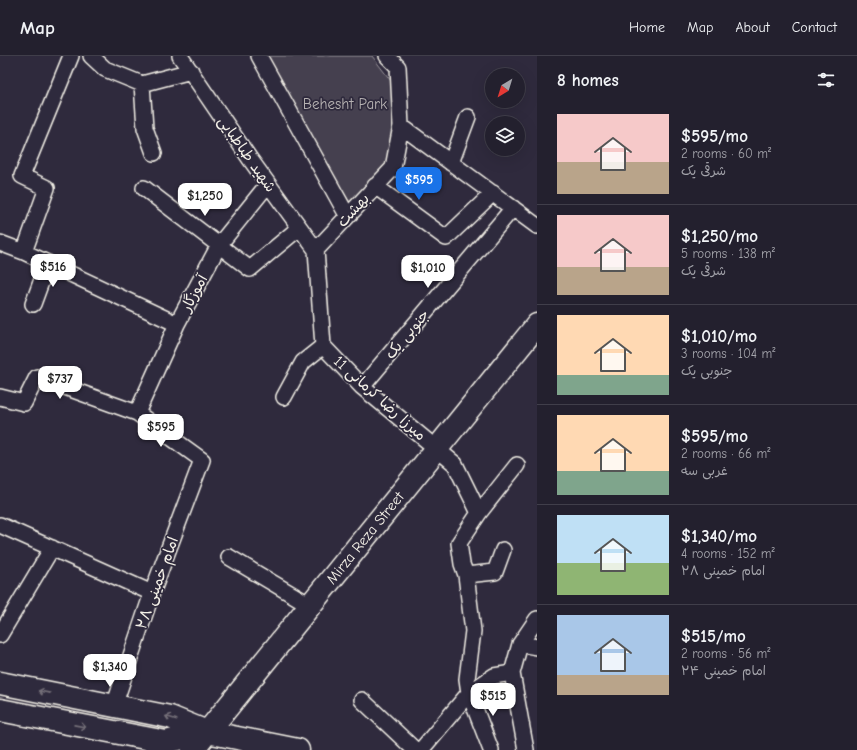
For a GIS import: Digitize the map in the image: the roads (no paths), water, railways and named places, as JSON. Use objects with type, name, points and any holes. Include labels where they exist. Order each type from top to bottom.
[{"type":"main road","name":"Mirza Reza Street","points":[[193,750],[537,325]]},
{"type":"main road","points":[[0,683],[170,717],[207,732],[298,750]]},
{"type":"main road","points":[[0,710],[166,742],[207,732]]},
{"type":"street","points":[[24,252],[46,188],[22,176],[71,56]]},
{"type":"street","points":[[91,56],[105,69],[142,84],[191,71]]},
{"type":"street","name":"شهید طباطبایی","points":[[180,56],[298,228],[316,250]]},
{"type":"street","points":[[259,56],[347,215]]},
{"type":"street","name":"بهشت","points":[[316,250],[347,215],[393,168],[401,126],[398,67],[387,56]]},
{"type":"street","points":[[142,84],[145,128],[154,153]]},
{"type":"street","points":[[451,163],[468,117]]},
{"type":"street","points":[[401,126],[537,226]]},
{"type":"street","name":"آموزگار","points":[[137,413],[177,324],[219,245],[268,184]]},
{"type":"street","points":[[376,186],[446,238],[492,193]]},
{"type":"street","points":[[144,188],[250,269],[298,228]]},
{"type":"street","name":"جنوبی یک","points":[[362,387],[513,208]]},
{"type":"street","points":[[0,243],[24,252],[177,324]]},
{"type":"street","name":"میرزا رضا کرمانی 11","points":[[316,250],[322,346],[362,387],[455,464],[479,513]]},
{"type":"street","points":[[33,304],[48,263]]},
{"type":"street","points":[[284,398],[303,362],[322,346]]},
{"type":"street","points":[[0,396],[24,402],[37,377],[137,413]]},
{"type":"street","name":"امام خمینی ۲۸","points":[[114,706],[152,593],[202,460],[137,413]]},
{"type":"street","points":[[491,750],[469,693],[467,680],[473,631],[466,575],[462,564],[459,543],[479,513],[517,465]]},
{"type":"street","points":[[0,525],[152,593]]},
{"type":"street","points":[[0,635],[52,548]]},
{"type":"street","points":[[466,575],[495,572],[503,550]]},
{"type":"street","points":[[229,557],[310,605]]},
{"type":"street","points":[[526,750],[512,673],[520,644],[537,619]]},
{"type":"street","points":[[520,644],[537,647]]},
{"type":"street","points":[[420,750],[469,693],[494,676],[512,673]]},
{"type":"street","points":[[362,700],[416,750]]},
{"type":"park label","name":"Behesht Park","points":[[345,104]]}]
